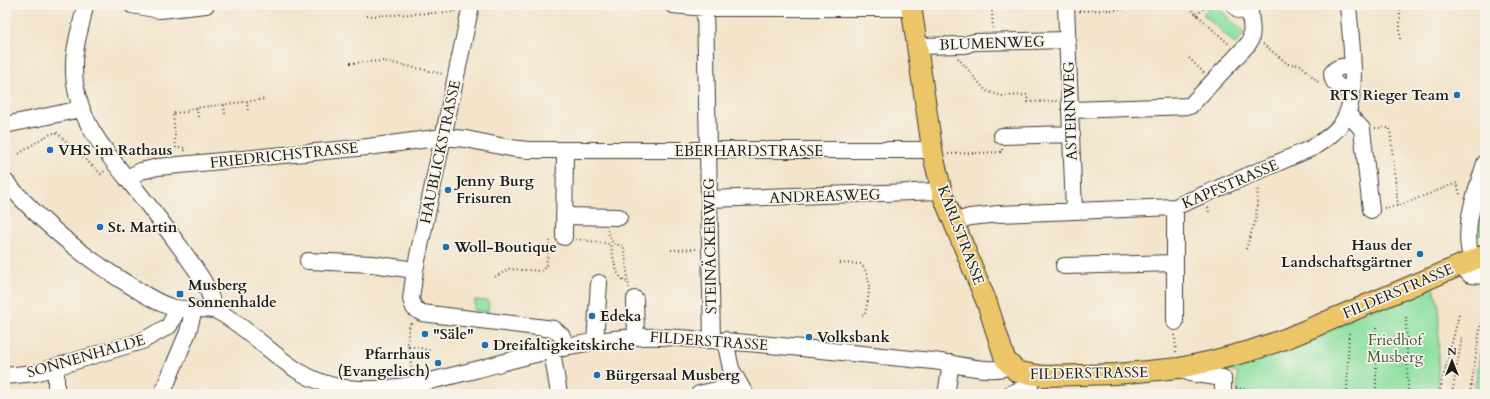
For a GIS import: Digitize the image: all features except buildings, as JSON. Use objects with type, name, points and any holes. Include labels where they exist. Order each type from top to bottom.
[{"type":"main road","name":"KARLSTRASSE","points":[[911,6],[933,152],[942,191],[953,222],[983,292],[1003,354],[1010,366]]},
{"type":"main road","name":"FILDERSTRASSE","points":[[1010,366],[1031,385],[1116,374],[1179,368],[1232,356],[1274,343],[1473,260]]},
{"type":"street","points":[[5,181],[53,230],[86,257],[156,301],[178,309],[213,309],[210,295],[197,273],[171,235],[112,160],[91,130],[81,109],[75,82],[74,64],[77,35],[85,5]]},
{"type":"street","points":[[132,5],[160,10],[206,5]]},
{"type":"street","points":[[673,5],[705,8],[911,6]]},
{"type":"street","points":[[1071,105],[1190,106],[1240,54],[1251,39],[1252,29],[1250,9],[1239,10],[1234,5]]},
{"type":"street","name":"KAPFSTRASSE","points":[[953,222],[989,214],[1175,207],[1316,146],[1341,124],[1347,113],[1351,90],[1352,67],[1348,5]]},
{"type":"street","name":"HAUBLICKSTRASSE","points":[[470,8],[415,270],[411,299],[414,308],[422,313],[554,329],[562,336],[559,350]]},
{"type":"street","name":"STEINÄCKERWEG","points":[[705,8],[710,249],[719,340],[741,388]]},
{"type":"street","name":"ASTERNWEG","points":[[1066,8],[1074,211]]},
{"type":"street","name":"BLUMENWEG","points":[[917,46],[1068,40]]},
{"type":"street","points":[[5,125],[81,109]]},
{"type":"street","points":[[1347,113],[1362,129],[1371,210]]},
{"type":"street","points":[[1002,136],[1072,134]]},
{"type":"street","name":"EBERHARDSTRASSE","points":[[443,137],[466,138],[519,150],[933,152]]},
{"type":"street","name":"FRIEDRICHSTRASSE","points":[[127,178],[141,171],[168,166],[361,148],[443,137]]},
{"type":"street","points":[[558,238],[564,216],[565,150]]},
{"type":"street","points":[[1485,163],[1472,212],[1468,234],[1469,253],[1473,260],[1470,275],[1485,276]]},
{"type":"street","name":"ANDREASWEG","points":[[709,199],[942,191]]},
{"type":"street","points":[[1175,207],[1175,322]]},
{"type":"street","points":[[564,216],[619,217]]},
{"type":"street","points":[[308,262],[372,264],[415,270]]},
{"type":"street","points":[[1064,266],[1175,263]]},
{"type":"street","points":[[595,342],[599,283]]},
{"type":"street","points":[[632,295],[636,337]]},
{"type":"street","name":"SONNENHALDE","points":[[5,376],[35,373],[56,368],[129,346],[153,336],[169,326],[178,309]]},
{"type":"street","points":[[162,394],[188,332],[194,309]]},
{"type":"street","name":"FILDERSTRASSE","points":[[213,309],[233,321],[302,374],[321,383],[353,391],[421,384],[595,342],[636,337],[719,340],[951,363],[995,370],[1010,366]]},
{"type":"street","points":[[559,350],[559,394]]},
{"type":"street","points":[[948,394],[947,389],[951,363]]},
{"type":"street","points":[[56,368],[56,394]]},
{"type":"street","points":[[1179,368],[1190,373],[1223,378],[1223,394]]},
{"type":"street","points":[[437,394],[447,378]]},
{"type":"street","points":[[1010,394],[1031,385]]},
{"type":"street","points":[[699,394],[721,389],[741,388]]},
{"type":"path","points":[[1112,5],[1112,10]]},
{"type":"path","points":[[1066,8],[1112,10],[1133,9],[1136,5]]},
{"type":"path","points":[[1186,5],[1240,54]]},
{"type":"path","points":[[1197,15],[1207,5]]},
{"type":"path","points":[[1400,5],[1400,39]]},
{"type":"path","points":[[367,16],[470,8]]},
{"type":"path","points":[[992,11],[993,42]]},
{"type":"path","points":[[1251,39],[1263,44],[1288,64],[1301,65],[1322,86]]},
{"type":"path","points":[[947,46],[986,91],[1002,96],[1027,95],[1028,102],[1071,105]]},
{"type":"path","points":[[1189,58],[1213,82]]},
{"type":"path","points":[[350,63],[384,61],[456,76]]},
{"type":"path","points":[[185,148],[176,148],[173,113],[188,112],[188,109],[266,99]]},
{"type":"path","points":[[247,101],[248,112]]},
{"type":"path","points":[[224,105],[225,114]]},
{"type":"path","points":[[197,108],[198,117]]},
{"type":"path","points":[[1362,129],[1390,128],[1398,206]]},
{"type":"path","points":[[19,154],[44,137],[56,132],[101,174],[109,168],[106,166],[112,160]]},
{"type":"path","points":[[933,152],[1002,152],[1002,136]]},
{"type":"path","points":[[1246,249],[1256,219],[1259,171]]},
{"type":"path","points":[[1371,210],[1398,206],[1457,183]]},
{"type":"path","points":[[596,217],[606,228],[613,244],[624,246],[625,263],[632,295]]},
{"type":"path","points":[[496,277],[509,269],[542,271],[546,265],[548,252],[558,238],[610,244],[616,270],[625,282],[629,283]]},
{"type":"path","points":[[671,250],[710,249]]},
{"type":"path","points":[[541,251],[548,252]]},
{"type":"path","points":[[840,263],[861,264],[866,269],[870,284],[866,315],[860,314]]},
{"type":"path","points":[[1470,394],[1485,296]]},
{"type":"path","points":[[1406,313],[1408,393]]},
{"type":"path","points":[[1251,394],[1250,392],[1438,394],[1459,315]]},
{"type":"path","points":[[1175,322],[1176,354],[1179,368]]},
{"type":"path","points":[[1376,323],[1376,394]]},
{"type":"path","points":[[403,386],[403,376],[413,373],[409,347],[409,327]]},
{"type":"path","points":[[1347,393],[1349,330]]},
{"type":"path","points":[[1452,394],[1462,337]]},
{"type":"path","points":[[409,347],[417,347],[430,351]]},
{"type":"path","points":[[1479,394],[1485,355]]},
{"type":"green space","points":[[1211,5],[1215,5],[1245,33],[1235,44],[1203,14]]},
{"type":"green space","points":[[1485,163],[1485,235],[1468,235]]},
{"type":"green space","name":"Friedhof Musberg","points":[[1433,287],[1439,306],[1438,394],[1237,394],[1238,373],[1214,368]]},
{"type":"green space","points":[[475,300],[489,301],[488,312],[474,311]]},
{"type":"green space","points":[[1485,321],[1485,367],[1483,394],[1474,394]]},
{"type":"place","name":"RTS Rieger Team","points":[[1457,95]]},
{"type":"place","name":"VHS im Rathaus","points":[[50,150]]},
{"type":"place","name":"Jenny Burg Frisuren","points":[[448,190]]},
{"type":"place","name":"St. Martin","points":[[100,227]]},
{"type":"place","name":"Woll-Boutique","points":[[446,247]]},
{"type":"place","name":"Haus der Landschaftsgärtner","points":[[1420,254]]},
{"type":"place","name":"Musberg Sonnenhalde","points":[[180,294]]},
{"type":"place","name":"Edeka","points":[[592,316]]},
{"type":"place","name":"\"Säle\"","points":[[425,334]]},
{"type":"place","name":"Volksbank","points":[[809,337]]},
{"type":"place","name":"Dreifaltigkeitskirche","points":[[485,345]]},
{"type":"place","name":"Pfarrhaus (Evangelisch)","points":[[438,363]]},
{"type":"place","name":"Bürgersaal Musberg","points":[[597,375]]}]
